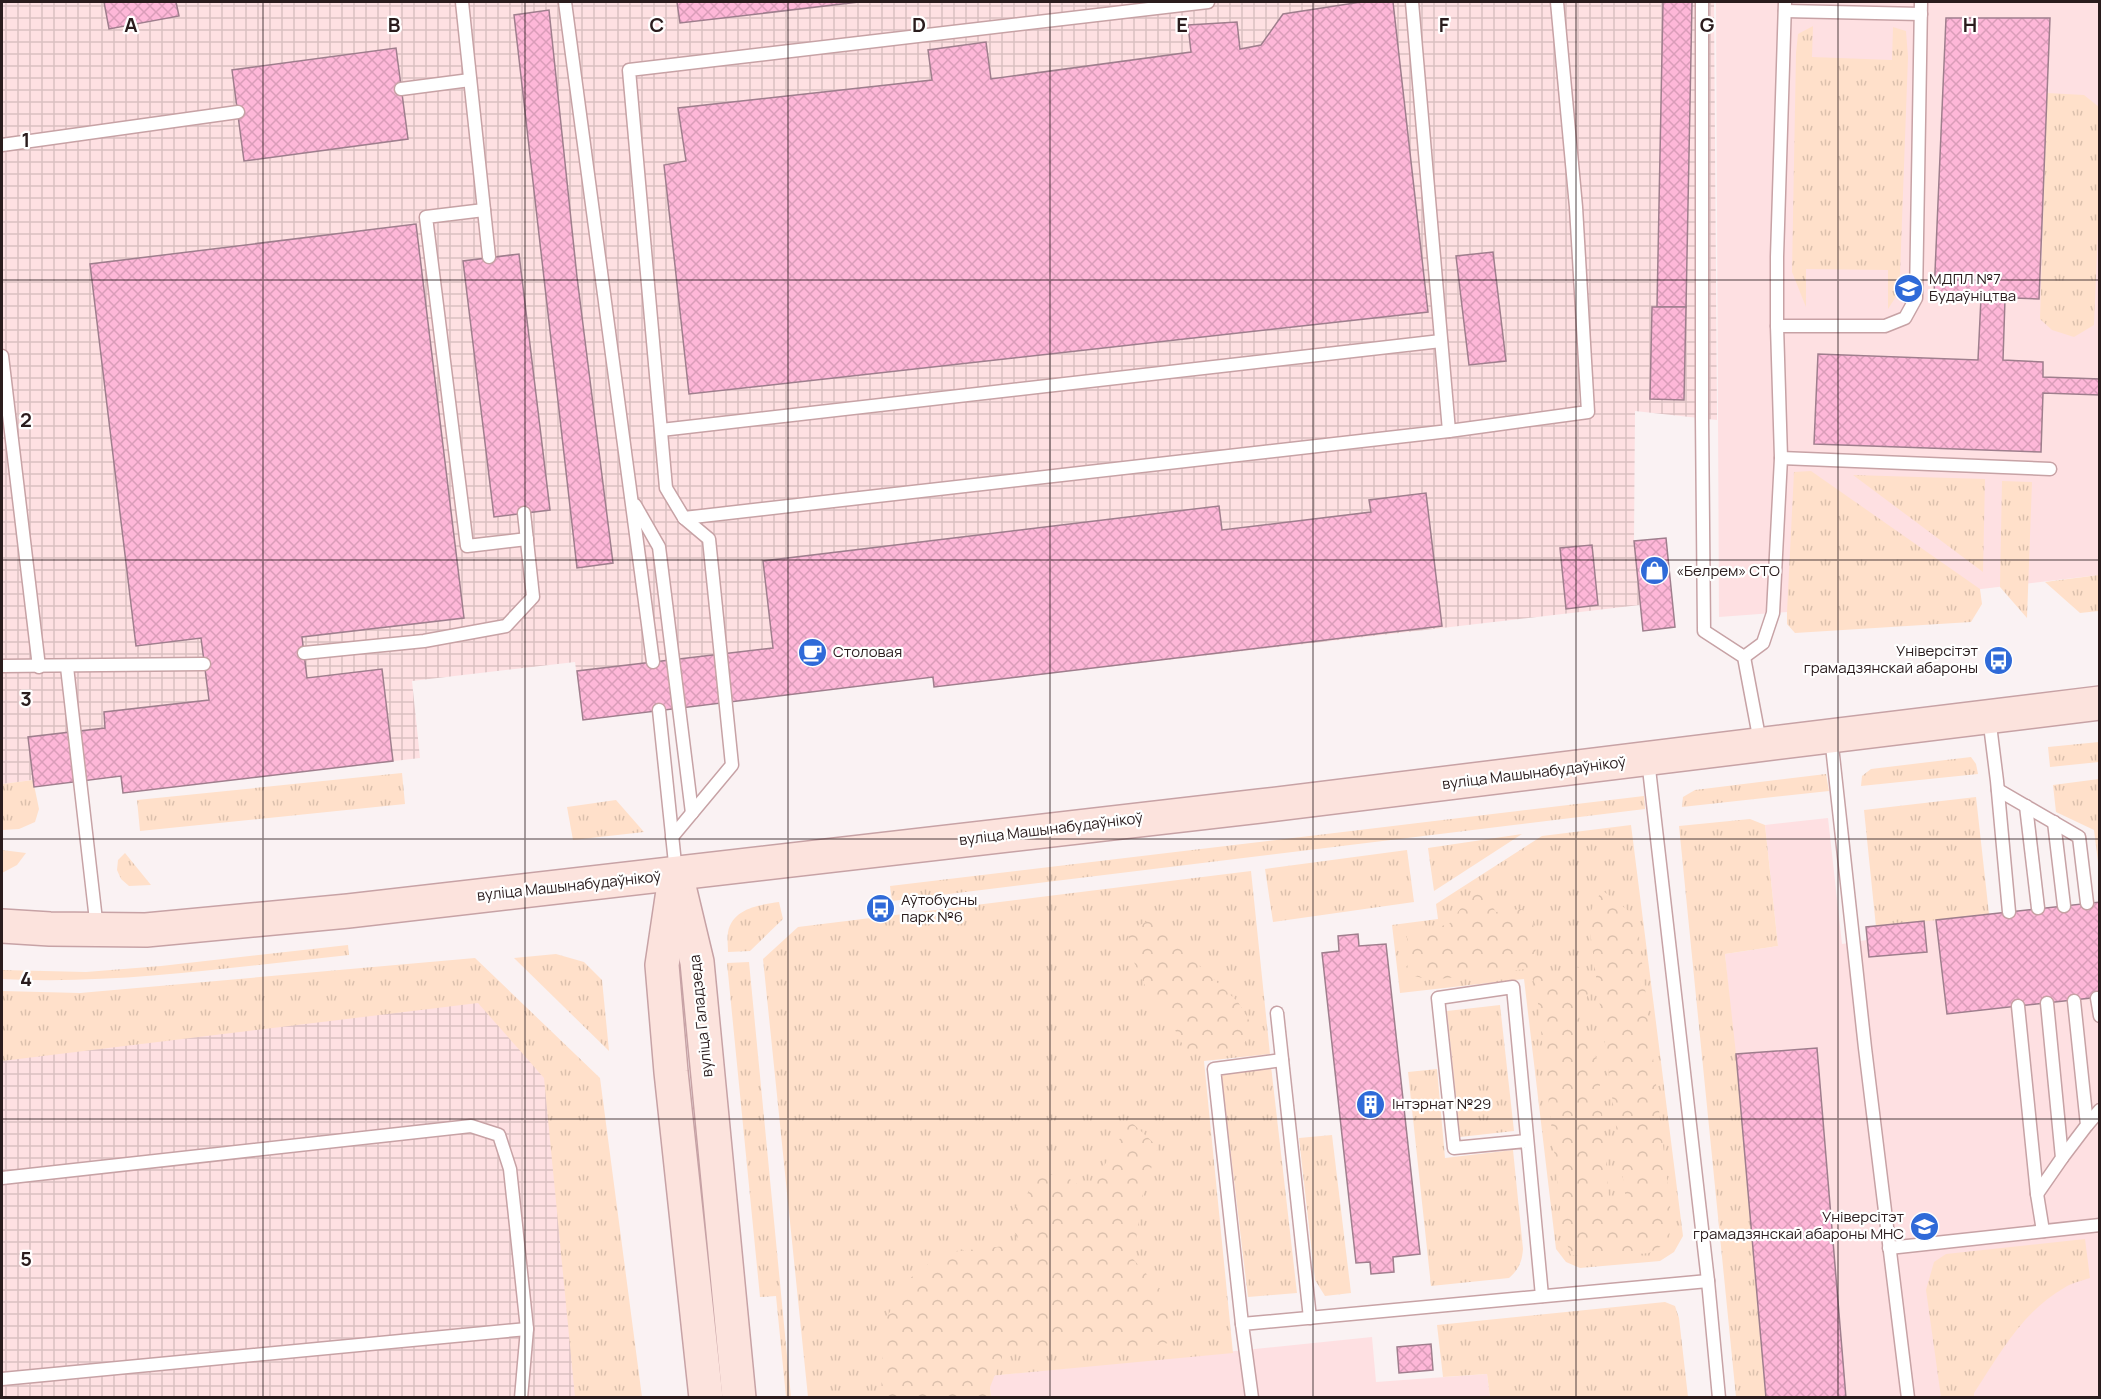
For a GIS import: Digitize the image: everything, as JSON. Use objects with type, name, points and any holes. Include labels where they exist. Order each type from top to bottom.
[{"type":"main road","name":"вуліца Машынабудаўнікоў","points":[[2,926],[146,930],[348,911],[1648,759],[2100,703]]},
{"type":"main road","name":"вуліца Галадзеда","points":[[676,874],[662,965],[671,1072],[706,1398]]},
{"type":"main road","name":"вуліца Галадзеда","points":[[676,874],[697,962],[739,1398]]},
{"type":"lane","points":[[462,2],[489,257]]},
{"type":"lane","points":[[565,2],[653,662]]},
{"type":"lane","points":[[672,837],[732,765],[709,539],[684,518],[666,488],[629,70],[1208,2]]},
{"type":"lane","points":[[1412,2],[1449,431]]},
{"type":"lane","points":[[684,518],[1449,431],[1588,412],[1576,207],[1557,2]]},
{"type":"lane","points":[[1702,2],[1704,631],[1744,657],[1760,744]]},
{"type":"lane","points":[[1744,657],[1763,643],[1773,613],[1781,458],[1777,326],[1777,246],[1785,6],[1921,8],[1916,298],[1905,318],[1885,326],[1777,326]]},
{"type":"lane","points":[[401,89],[470,81]]},
{"type":"lane","points":[[2,145],[238,112]]},
{"type":"lane","points":[[484,210],[426,217],[467,546],[527,539]]},
{"type":"lane","points":[[661,430],[1441,341]]},
{"type":"lane","points":[[2,356],[39,667]]},
{"type":"lane","points":[[1781,458],[2050,469]]},
{"type":"lane","points":[[632,501],[659,547],[692,813]]},
{"type":"lane","points":[[304,653],[424,641],[506,626],[533,597],[524,513]]},
{"type":"lane","points":[[2,666],[204,664]]},
{"type":"lane","points":[[67,667],[98,930]]},
{"type":"lane","points":[[659,710],[676,874]]},
{"type":"lane","points":[[1989,716],[2009,912]]},
{"type":"lane","points":[[1831,735],[1908,1398]]},
{"type":"lane","points":[[1648,759],[1708,1281],[1719,1398]]},
{"type":"lane","points":[[1998,790],[2079,837],[2087,903]]},
{"type":"lane","points":[[2026,806],[2038,909]]},
{"type":"lane","points":[[2054,822],[2064,906]]},
{"type":"lane","points":[[1527,1141],[1454,1148],[1438,998],[1513,987],[1542,1296]]},
{"type":"lane","points":[[2097,998],[2100,1016]]},
{"type":"lane","points":[[2074,1000],[2088,1125]]},
{"type":"lane","points":[[2047,1003],[2062,1158]]},
{"type":"lane","points":[[2018,1006],[2037,1194],[2043,1231]]},
{"type":"lane","points":[[1277,1013],[1310,1318]]},
{"type":"lane","points":[[1252,1398],[1214,1069],[1282,1060]]},
{"type":"lane","points":[[2037,1194],[2100,1110]]},
{"type":"lane","points":[[2,1178],[471,1126],[499,1134],[510,1168],[527,1329],[521,1398]]},
{"type":"lane","points":[[1889,1248],[2100,1225]]},
{"type":"lane","points":[[1242,1324],[1708,1281]]},
{"type":"lane","points":[[2,1379],[527,1329]]},
{"type":"shaded area","points":[[2,2],[1714,2],[1717,420],[1635,411],[1634,541],[1640,605],[934,687],[932,677],[583,720],[575,662],[412,681],[420,758],[123,793],[121,776],[34,787],[33,780],[2,784]]},
{"type":"shaded area","name":"МДПЛ №7 Будаўніцтва","points":[[1716,2],[2099,2],[2099,575],[1787,612],[1719,617]]},
{"type":"shaded area","name":"Універсітэт грамадзянскай абароны МНС","points":[[1828,818],[1842,944],[1867,940],[1866,927],[2099,902],[2099,1397],[1766,1397],[1725,954],[1778,946],[1765,825]]},
{"type":"shaded area","points":[[481,981],[574,1070],[603,1397],[2,1397],[2,1031]]},
{"type":"shaded area","points":[[1372,1337],[1376,1382],[1487,1374],[1490,1397],[991,1398],[989,1376]]},
{"type":"green space","points":[[1813,26],[1812,57],[1892,60],[1893,27],[1906,31],[1908,57],[1899,292],[1888,309],[1888,270],[1806,269],[1806,307],[1792,272],[1796,53],[1798,34]]},
{"type":"green space","points":[[2047,93],[2084,95],[2099,107],[2099,205],[2094,325],[2074,337],[2052,330],[2040,319]]},
{"type":"green space","points":[[1811,471],[1980,589],[1982,604],[1971,622],[1795,633],[1787,624],[1794,472]]},
{"type":"green space","points":[[1853,475],[1985,479],[1983,572]]},
{"type":"green space","points":[[2002,481],[2032,482],[2027,618],[2000,587]]},
{"type":"green space","points":[[2099,575],[2099,611],[2080,613],[2045,582]]},
{"type":"green space","points":[[2099,742],[2099,762],[2050,767],[2048,747]]},
{"type":"green space","points":[[1971,757],[1976,764],[1978,774],[1861,786],[1862,776],[1871,769]]},
{"type":"green space","points":[[402,773],[405,804],[140,831],[137,800]]},
{"type":"green space","points":[[1826,774],[1829,791],[1682,807],[1683,797],[1695,790]]},
{"type":"green space","points":[[2100,779],[2099,870],[2094,830],[2056,812],[2053,785]]},
{"type":"green space","points":[[33,780],[39,809],[35,822],[19,829],[2,830],[2,784]]},
{"type":"green space","points":[[1644,796],[1645,809],[892,901],[890,886]]},
{"type":"green space","points":[[1976,797],[1989,914],[1876,927],[1864,810]]},
{"type":"green space","points":[[616,800],[644,832],[573,840],[567,807]]},
{"type":"green space","points":[[1750,819],[1765,825],[1778,946],[1725,954],[1766,1397],[1736,1397],[1679,826]]},
{"type":"green space","points":[[1631,825],[1683,1236],[1674,1252],[1660,1261],[1580,1268],[1566,1262],[1556,1249],[1524,979],[1400,993],[1392,925],[1438,919],[1436,904],[1542,836]]},
{"type":"green space","points":[[1522,834],[1434,891],[1428,848]]},
{"type":"green space","points":[[2,850],[26,853],[17,865],[2,873]]},
{"type":"green space","points":[[1407,850],[1414,902],[1273,922],[1265,869]]},
{"type":"green space","points":[[125,853],[151,885],[129,886],[121,879],[117,870],[118,860]]},
{"type":"green space","points":[[1251,871],[1270,1054],[1204,1061],[1233,1353],[989,1376],[991,1397],[808,1397],[763,959],[798,927]]},
{"type":"green space","points":[[1478,885],[1496,912],[1521,909],[1533,920],[1536,954],[1549,973],[1557,979],[1571,965],[1586,969],[1590,989],[1579,1017],[1598,1061],[1609,1200],[1626,1201],[1588,916],[1602,890],[1631,913],[1639,936],[1671,1214],[1669,1242],[1649,1253],[1596,1258],[1571,1255],[1563,1233],[1536,985],[1526,969],[1430,980],[1407,974],[1407,935],[1449,924]]},
{"type":"green space","points":[[779,902],[783,919],[750,951],[728,952],[728,932],[735,918],[748,909]]},
{"type":"green space","points":[[1150,920],[1238,1002],[1253,1027],[1241,1049],[1188,1055],[1172,1024],[1149,994],[1133,960],[1128,931]]},
{"type":"green space","points":[[348,945],[349,955],[176,974],[89,979],[2,979],[2,970],[86,972]]},
{"type":"green space","points":[[556,954],[584,962],[602,980],[609,1051],[514,958]]},
{"type":"green space","points":[[475,958],[600,1078],[642,1397],[575,1397],[544,1078],[478,1003],[2,1061],[2,991],[80,993]]},
{"type":"green space","points":[[749,962],[791,1397],[786,1397],[776,1296],[760,1297],[727,963]]},
{"type":"green space","points":[[1500,1005],[1514,1131],[1460,1137],[1447,1011]]},
{"type":"green space","points":[[1271,1066],[1297,1293],[1248,1297],[1221,1071]]},
{"type":"green space","points":[[1437,1069],[1445,1158],[1513,1150],[1523,1249],[1519,1265],[1509,1278],[1431,1286],[1408,1072]]},
{"type":"green space","points":[[1130,1121],[1158,1147],[1143,1194],[1133,1259],[1170,1300],[1169,1343],[1102,1354],[1005,1350],[986,1397],[881,1397],[884,1322],[909,1279],[942,1253],[1005,1246],[1021,1247],[1008,1217],[1043,1174],[1065,1176],[1089,1192]]},
{"type":"green space","points":[[1332,1135],[1351,1293],[1325,1296],[1315,1280],[1299,1138]]},
{"type":"green space","points":[[2085,1239],[2090,1278],[2067,1286],[2049,1298],[2024,1321],[1974,1393],[1974,1397],[1941,1397],[1926,1290],[1934,1262],[1946,1254]]},
{"type":"green space","points":[[1665,1302],[1675,1306],[1679,1318],[1688,1397],[1490,1397],[1487,1374],[1443,1377],[1437,1325]]},
{"type":"building","points":[[104,2],[176,2],[179,16],[109,29]]},
{"type":"building","points":[[677,2],[859,2],[680,23]]},
{"type":"building","points":[[1361,2],[1393,2],[1428,312],[689,394],[664,165],[686,161],[678,108],[932,80],[928,50],[986,42],[991,79],[1191,52],[1188,25],[1237,22],[1240,49],[1261,45],[1283,14]]},
{"type":"building","points":[[1663,2],[1692,2],[1686,307],[1657,307]]},
{"type":"building","points":[[549,10],[577,277],[613,563],[577,568],[514,15]]},
{"type":"building","points":[[1946,18],[2050,18],[2039,299],[1934,295]]},
{"type":"building","points":[[396,48],[408,139],[244,161],[232,70]]},
{"type":"building","points":[[416,224],[464,618],[302,637],[307,678],[382,669],[393,761],[123,793],[121,776],[34,787],[28,737],[105,728],[104,712],[209,700],[201,638],[136,646],[90,264]]},
{"type":"building","points":[[1493,252],[1506,361],[1469,365],[1456,256]]},
{"type":"building","points":[[519,254],[550,510],[494,517],[463,261]]},
{"type":"building","points":[[1981,298],[2005,299],[2003,360],[2043,362],[2043,377],[2100,379],[2100,395],[2043,393],[2041,452],[1814,444],[1818,354],[1978,360]]},
{"type":"building","points":[[1652,307],[1686,307],[1684,400],[1650,399]]},
{"type":"building","points":[[1426,493],[1442,626],[934,687],[933,677],[583,720],[577,671],[773,648],[763,561],[1219,506],[1222,530],[1371,512],[1369,500]]},
{"type":"building","points":[[1666,538],[1675,627],[1643,631],[1634,541]]},
{"type":"building","points":[[1592,545],[1598,605],[1566,609],[1560,548]]},
{"type":"building","points":[[2100,902],[2100,997],[1947,1014],[1936,920]]},
{"type":"building","points":[[1924,921],[1927,952],[1869,957],[1866,927]]},
{"type":"building","name":"Інтэрнат №29","points":[[1358,934],[1359,946],[1386,944],[1420,1254],[1393,1257],[1394,1272],[1371,1274],[1370,1262],[1356,1263],[1322,953],[1339,951],[1338,936]]},
{"type":"building","points":[[1817,1048],[1846,1398],[1766,1398],[1736,1054]]},
{"type":"building","points":[[1431,1344],[1433,1370],[1399,1373],[1397,1347]]},
{"type":"place","name":"МДПЛ №7 Будаўніцтва","points":[[1908,288]]},
{"type":"place","name":"«Белрем» СТО","points":[[1655,571]]},
{"type":"place","name":"Столовая","points":[[812,652]]},
{"type":"place","name":"Універсітэт грамадзянскай абароны","points":[[1999,660]]},
{"type":"place","name":"Аўтобусны парк №6","points":[[880,909]]},
{"type":"place","name":"Інтэрнат №29","points":[[1371,1104]]},
{"type":"place","name":"Універсітэт грамадзянскай абароны МНС","points":[[1925,1226]]}]
